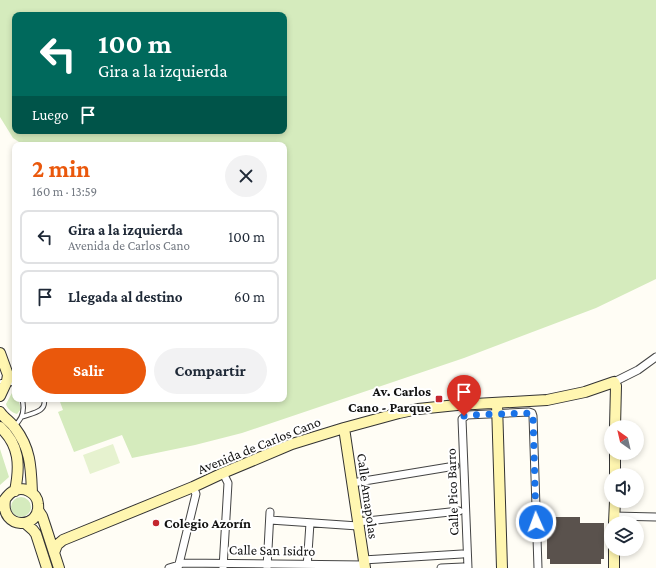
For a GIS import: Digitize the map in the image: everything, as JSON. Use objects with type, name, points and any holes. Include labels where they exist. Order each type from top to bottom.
[{"type":"street","points":[[0,396],[7,383],[8,375],[2,357]]},
{"type":"street","name":"Avenida de Carlos Cano","points":[[464,416],[552,399],[599,388],[638,370],[656,357]]},
{"type":"street","points":[[614,382],[616,386],[615,420]]},
{"type":"street","name":"Avenida de Carlos Cano","points":[[63,540],[193,487],[292,444],[400,413],[418,409],[457,405],[532,413],[538,568]]},
{"type":"street","points":[[497,409],[502,568]]},
{"type":"street","points":[[0,412],[14,426],[24,441],[30,464],[32,493],[37,501],[38,510],[42,516],[49,535],[59,568]]},
{"type":"street","name":"Calle Pico Barro","points":[[464,416],[462,419],[466,567]]},
{"type":"street","points":[[1,428],[11,441],[16,455],[18,472],[15,490]]},
{"type":"street","name":"Calle Amapolas","points":[[344,428],[364,564]]},
{"type":"street","points":[[352,483],[455,466]]},
{"type":"street","points":[[223,473],[228,483],[223,565]]},
{"type":"street","points":[[179,565],[196,494],[193,487]]},
{"type":"street","points":[[32,493],[24,490],[15,490],[7,496],[3,503],[4,518],[18,524],[25,523],[34,518],[38,510]]},
{"type":"street","points":[[267,566],[270,516],[310,523],[358,524],[459,511]]},
{"type":"street","points":[[644,517],[656,516]]},
{"type":"street","points":[[25,523],[36,534],[47,568]]},
{"type":"street","points":[[307,566],[310,523]]},
{"type":"street","points":[[49,535],[63,540]]},
{"type":"street","points":[[54,553],[57,545],[63,540]]},
{"type":"street","name":"Calle San Isidro","points":[[169,568],[179,565],[307,566],[364,564],[462,554]]},
{"type":"street","points":[[614,556],[614,568]]},
{"type":"street","points":[[441,568],[466,567]]},
{"type":"lane","points":[[1,428],[14,426],[20,421],[24,410],[23,402]]},
{"type":"lane","points":[[22,417],[42,409],[45,405],[44,402]]},
{"type":"green space","points":[[0,0],[656,0],[656,279],[596,308],[464,358],[242,433],[195,445],[132,458],[122,435],[74,452],[58,412],[63,410],[60,402],[287,402],[287,142],[19,142],[13,138],[0,117]]},
{"type":"green space","points":[[12,393],[12,402],[19,402],[21,409],[17,414],[14,413],[6,404]]},
{"type":"green space","points":[[113,444],[120,463],[90,474],[83,455]]},
{"type":"green space","points":[[0,449],[9,477],[0,485]]},
{"type":"green space","points":[[21,497],[28,500],[31,507],[28,514],[21,517],[14,514],[11,507],[14,500]]},
{"type":"building","points":[[551,517],[580,517],[580,523],[604,523],[604,559],[601,559],[601,564],[550,564],[550,559],[547,559],[547,522],[551,522]]},
{"type":"place","name":"Av. Carlos Cano - Parque","points":[[439,399]]},
{"type":"place","name":"Colegio Azorín","points":[[156,523]]},
{"type":"route","points":[[464,416],[532,413],[536,522]]}]
